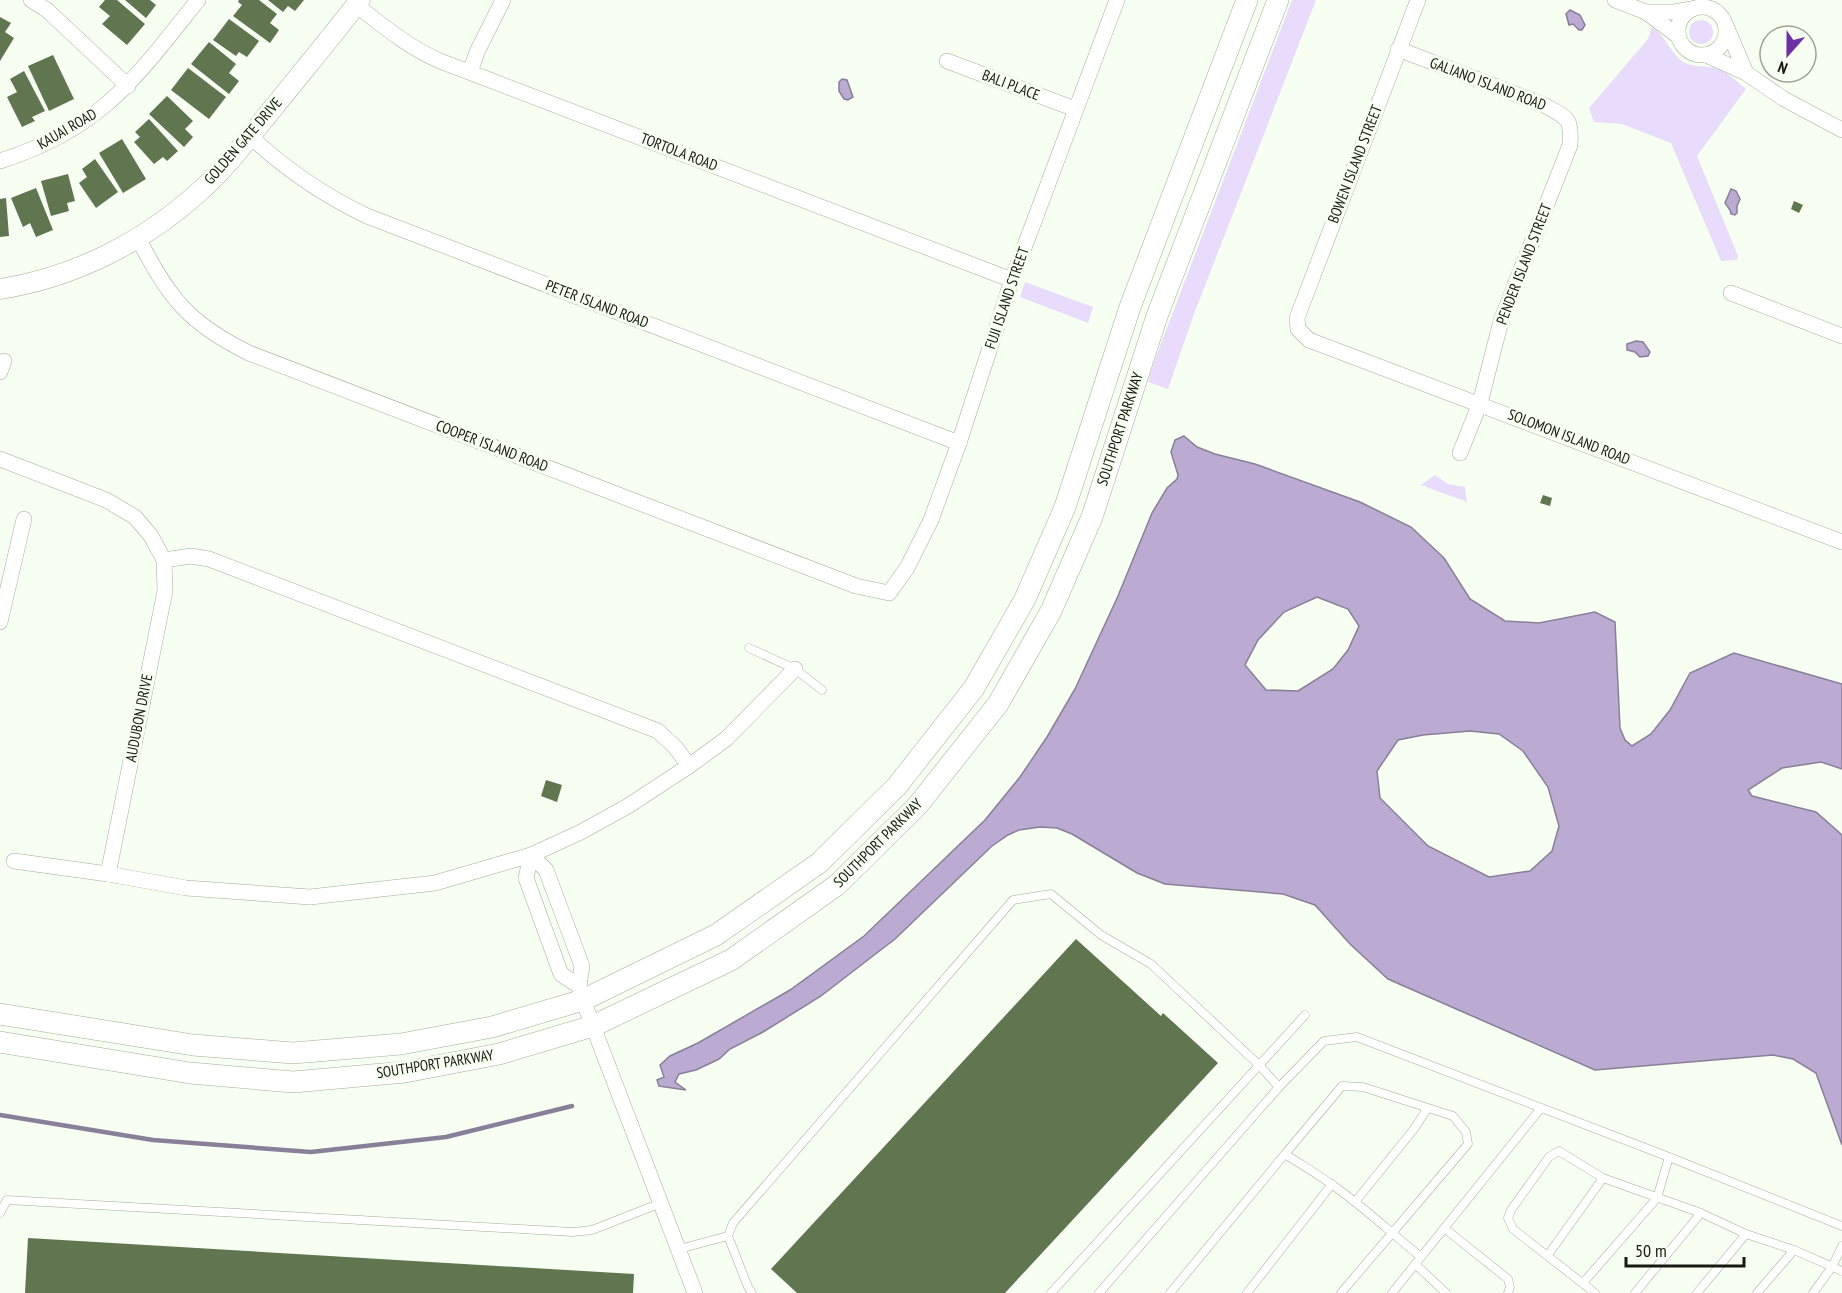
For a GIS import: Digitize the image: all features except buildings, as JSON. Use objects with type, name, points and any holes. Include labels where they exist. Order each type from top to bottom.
[{"type":"main road","name":"SOUTHPORT PARKWAY","points":[[0,1014],[193,1045],[293,1053],[423,1040],[492,1027],[581,993],[716,935],[819,863],[897,786],[974,688],[1025,598],[1065,507],[1130,307],[1247,0]]},
{"type":"main road","name":"SOUTHPORT PARKWAY","points":[[0,1042],[190,1073],[293,1082],[416,1070],[499,1054],[593,1026],[731,960],[837,885],[918,805],[998,704],[1051,611],[1092,517],[1157,316],[1278,0]]},
{"type":"street","points":[[31,0],[47,10],[128,86]]},
{"type":"street","name":"KAUAI ROAD","points":[[0,161],[25,153],[79,126],[98,113],[128,86],[198,0]]},
{"type":"street","points":[[470,72],[477,52],[503,0]]},
{"type":"street","name":"FUJI ISLAND STREET","points":[[890,593],[907,568],[931,520],[959,443],[1012,280],[1117,0]]},
{"type":"street","name":"BOWEN ISLAND STREET","points":[[1298,329],[1297,318],[1418,0]]},
{"type":"street","points":[[1615,0],[1646,12],[1678,36],[1686,50],[1694,54],[1706,55],[1746,73],[1784,99],[1842,130]]},
{"type":"street","name":"TORTOLA ROAD","points":[[358,2],[400,40],[420,52],[1012,280]]},
{"type":"street","name":"GOLDEN GATE DRIVE","points":[[0,289],[69,271],[138,238],[175,212],[220,171],[358,2]]},
{"type":"street","points":[[1646,12],[1674,12],[1714,4],[1724,21],[1746,73]]},
{"type":"street","points":[[1678,36],[1680,20],[1692,9]]},
{"type":"street","points":[[1706,55],[1722,46],[1726,35],[1724,21]]},
{"type":"street","name":"GALIANO ISLAND ROAD","points":[[1398,49],[1544,105],[1566,117],[1572,127]]},
{"type":"street","name":"BALI PLACE","points":[[947,61],[1076,109]]},
{"type":"street","name":"PENDER ISLAND STREET","points":[[1460,453],[1480,404],[1501,321],[1570,145],[1572,127]]},
{"type":"street","name":"PETER ISLAND ROAD","points":[[250,136],[269,154],[312,186],[367,216],[959,443]]},
{"type":"street","name":"COOPER ISLAND ROAD","points":[[138,238],[166,289],[182,308],[210,333],[249,353],[856,586],[890,593]]},
{"type":"street","points":[[1731,292],[1842,336]]},
{"type":"street","name":"SOLOMON ISLAND ROAD","points":[[1298,329],[1309,340],[1842,542]]},
{"type":"street","points":[[0,459],[106,500],[135,517],[151,536],[164,560],[191,556],[209,559],[651,728],[658,731],[676,748],[689,766]]},
{"type":"street","points":[[0,622],[3,587],[24,519]]},
{"type":"street","name":"AUDUBON DRIVE","points":[[108,874],[165,591],[164,560]]},
{"type":"street","points":[[14,861],[186,888],[310,897],[435,883],[531,855],[581,832],[628,806],[726,739],[795,669]]},
{"type":"street","points":[[531,855],[526,878],[561,974],[581,993]]},
{"type":"street","points":[[531,855],[546,870],[582,966],[581,993],[695,1293]]},
{"type":"lane","points":[[749,648],[795,669],[822,690]]},
{"type":"lane","points":[[752,1293],[728,1236],[733,1223],[1013,900],[1051,894],[1101,935],[1151,964],[1259,1065],[1279,1087]]},
{"type":"lane","points":[[1051,1293],[1305,1015]]},
{"type":"lane","points":[[1099,1293],[1279,1087],[1324,1041],[1357,1037],[1842,1226]]},
{"type":"lane","points":[[1170,1293],[1342,1086],[1362,1087],[1453,1116],[1466,1132],[1468,1144],[1341,1293]]},
{"type":"lane","points":[[1392,1293],[1541,1108]]},
{"type":"lane","points":[[1355,1202],[1414,1129],[1427,1109]]},
{"type":"lane","points":[[1595,1293],[1513,1229],[1508,1218],[1511,1210],[1549,1157],[1559,1151],[1603,1178],[1794,1250],[1842,1271]]},
{"type":"lane","points":[[1284,1154],[1332,1184],[1355,1202],[1391,1233],[1446,1293]]},
{"type":"lane","points":[[1583,1283],[1657,1198],[1669,1157]]},
{"type":"lane","points":[[1548,1255],[1603,1178]]},
{"type":"lane","points":[[1247,1293],[1332,1184]]},
{"type":"lane","points":[[0,1213],[7,1200],[573,1232],[592,1230],[661,1203]]},
{"type":"lane","points":[[1635,1293],[1701,1214]]},
{"type":"lane","points":[[1444,1228],[1508,1279],[1510,1287],[1508,1293]]},
{"type":"lane","points":[[1697,1293],[1746,1233]]},
{"type":"lane","points":[[679,1249],[728,1236]]},
{"type":"lane","points":[[1814,1293],[1833,1268],[1842,1246]]},
{"type":"lane","points":[[1757,1293],[1794,1250]]},
{"type":"shaded area","points":[[1292,0],[1316,0],[1194,314],[1168,389],[1148,382],[1154,362]]},
{"type":"shaded area","points":[[1570,10],[1580,15],[1585,25],[1582,30],[1573,24],[1569,25],[1566,14]]},
{"type":"shaded area","points":[[1696,20],[1706,20],[1713,27],[1713,37],[1706,44],[1696,44],[1689,37],[1689,27]]},
{"type":"shaded area","points":[[1652,27],[1683,62],[1719,69],[1746,89],[1697,156],[1738,256],[1737,260],[1721,261],[1671,143],[1622,124],[1594,122],[1589,108],[1648,39]]},
{"type":"shaded area","points":[[842,79],[847,80],[853,97],[848,100],[844,99],[839,91],[839,82]]},
{"type":"shaded area","points":[[1731,189],[1736,191],[1740,199],[1735,215],[1731,214],[1725,203]]},
{"type":"shaded area","points":[[1025,282],[1093,307],[1088,323],[1020,297]]},
{"type":"shaded area","points":[[1636,341],[1643,342],[1650,352],[1648,356],[1640,357],[1635,352],[1627,350],[1627,344]]},
{"type":"shaded area","points":[[1184,436],[1197,447],[1255,464],[1360,502],[1411,527],[1444,558],[1470,599],[1505,621],[1539,623],[1595,612],[1615,622],[1620,728],[1625,740],[1632,746],[1651,734],[1670,710],[1690,673],[1734,653],[1842,684],[1842,769],[1821,762],[1782,768],[1748,790],[1752,796],[1816,812],[1842,835],[1842,1145],[1816,1073],[1793,1059],[1773,1055],[1595,1070],[1388,979],[1350,944],[1315,905],[1283,894],[1165,884],[1137,873],[1072,834],[1057,828],[1040,827],[1019,830],[992,846],[895,939],[821,996],[763,1032],[730,1049],[719,1059],[696,1070],[679,1074],[675,1082],[686,1090],[659,1086],[657,1080],[664,1077],[660,1065],[670,1056],[698,1043],[790,990],[864,936],[985,820],[1020,777],[1075,689],[1118,596],[1152,513],[1167,488],[1177,479],[1178,475],[1171,452],[1175,440]],"holes":[[[1317,597],[1348,609],[1359,626],[1348,650],[1333,669],[1298,691],[1266,690],[1245,665],[1258,640],[1284,612]],[[1470,731],[1499,734],[1523,751],[1548,787],[1559,826],[1552,851],[1530,871],[1489,877],[1428,846],[1380,798],[1377,771],[1398,740],[1423,735]]]},
{"type":"shaded area","points":[[1435,475],[1448,484],[1465,487],[1467,502],[1421,485]]},
{"type":"waterway","points":[[0,1115],[153,1140],[311,1152],[446,1137],[572,1106]]}]
